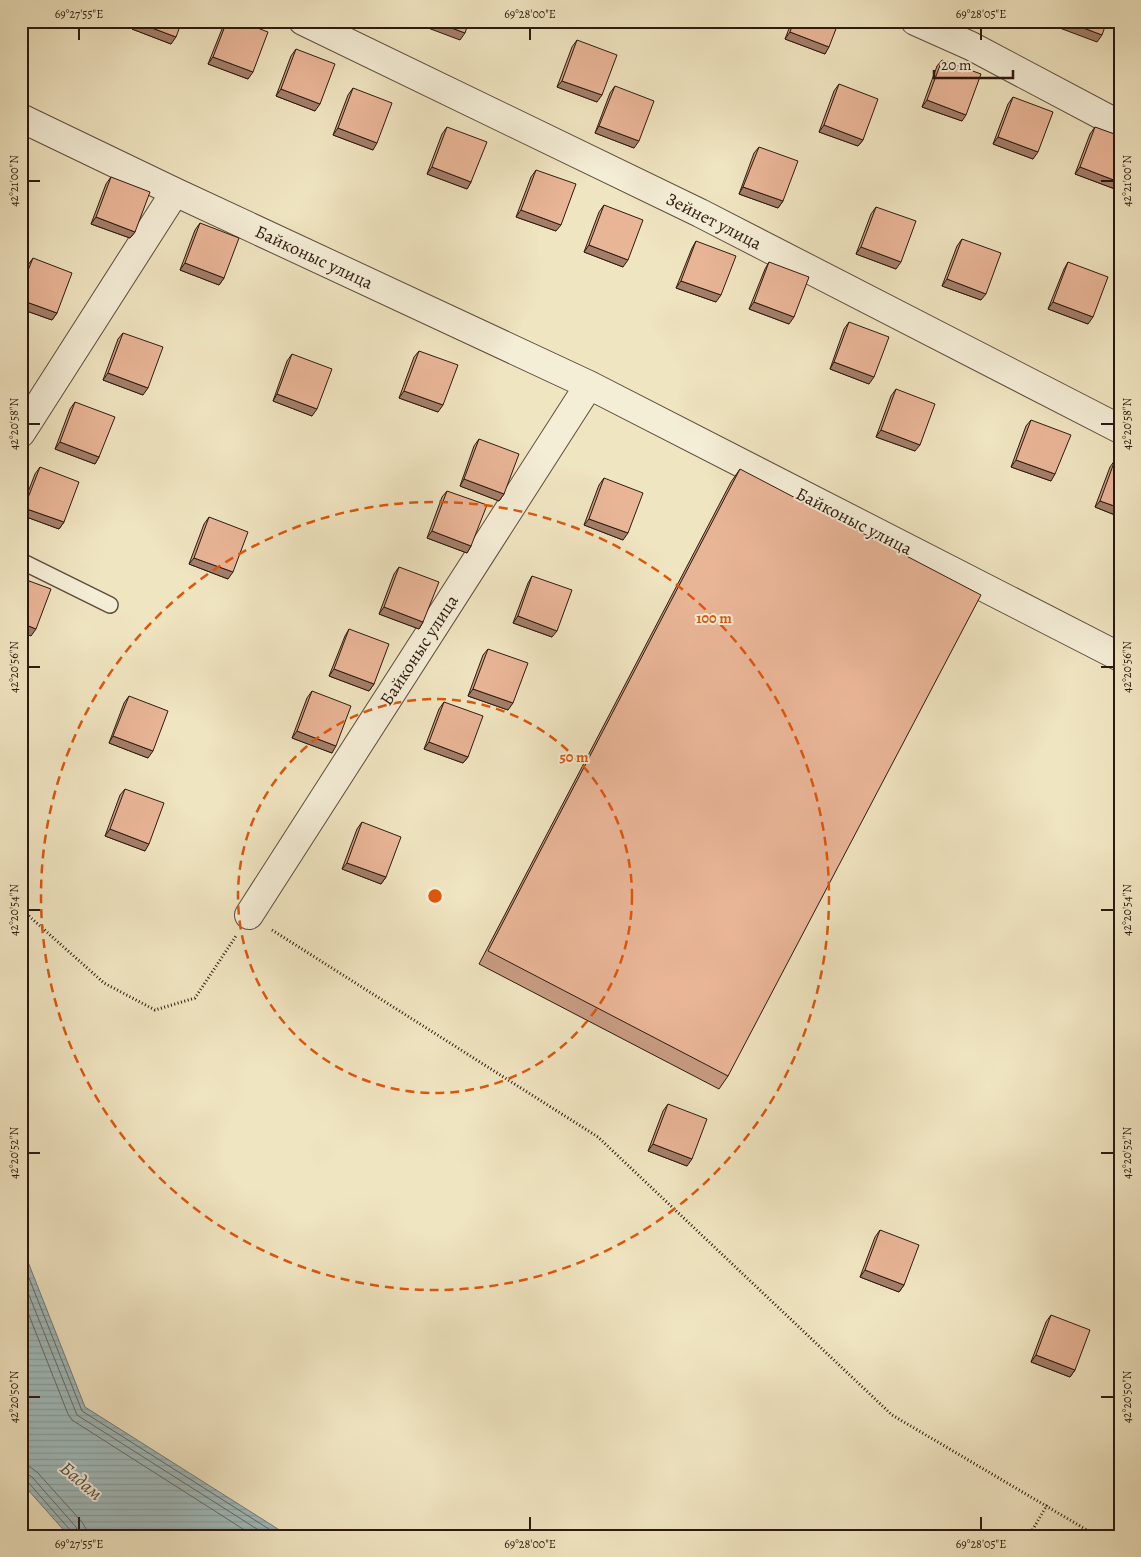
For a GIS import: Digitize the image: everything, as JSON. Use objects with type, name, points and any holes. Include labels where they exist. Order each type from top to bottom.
[{"type":"street","name":"Зейнет улица","points":[[303,21],[700,213],[1120,429]]},
{"type":"street","points":[[915,21],[971,46],[1120,125]]},
{"type":"street","name":"Байконыс улица","points":[[21,118],[174,192],[589,385],[1120,657]]},
{"type":"street","points":[[21,432],[174,192]]},
{"type":"street","name":"Байконыс улица","points":[[249,915],[589,385]]},
{"type":"lane","points":[[21,561],[110,605]]},
{"type":"path","points":[[21,909],[104,983],[155,1010],[195,998],[249,915],[598,1137],[892,1415],[1097,1536]]},
{"type":"path","points":[[1029,1536],[1047,1505]]},
{"type":"water","name":"Бадам","points":[[21,1244],[85,1407],[289,1536],[69,1536],[21,1482]]},
{"type":"building","points":[[137,21],[182,21],[176,37]]},
{"type":"building","points":[[227,21],[239,21],[268,32],[253,72],[213,57]]},
{"type":"building","points":[[433,21],[469,21],[465,33]]},
{"type":"building","points":[[794,21],[839,21],[829,47],[790,32]]},
{"type":"building","points":[[1065,21],[1107,21],[1102,35]]},
{"type":"building","points":[[577,40],[617,55],[602,95],[562,81]]},
{"type":"building","points":[[296,49],[335,64],[320,104],[281,89]]},
{"type":"building","points":[[942,60],[981,74],[966,115],[927,100]]},
{"type":"building","points":[[839,84],[878,99],[863,140],[824,125]]},
{"type":"building","points":[[615,86],[654,101],[639,141],[599,126]]},
{"type":"building","points":[[353,88],[392,103],[377,143],[338,128]]},
{"type":"building","points":[[1013,97],[1053,112],[1038,152],[998,137]]},
{"type":"building","points":[[447,127],[487,142],[471,182],[432,167]]},
{"type":"building","points":[[1095,127],[1120,136],[1119,182],[1080,167]]},
{"type":"building","points":[[759,147],[798,161],[783,201],[743,187]]},
{"type":"building","points":[[536,170],[576,184],[561,225],[521,210]]},
{"type":"building","points":[[111,177],[150,192],[135,232],[96,217]]},
{"type":"building","points":[[604,205],[643,220],[628,260],[589,245]]},
{"type":"building","points":[[876,207],[916,221],[901,262],[861,247]]},
{"type":"building","points":[[200,223],[239,238],[224,278],[185,263]]},
{"type":"building","points":[[962,239],[1001,253],[986,294],[947,279]]},
{"type":"building","points":[[696,241],[736,256],[721,295],[681,281]]},
{"type":"building","points":[[33,258],[72,273],[57,313],[21,300],[21,288]]},
{"type":"building","points":[[769,262],[809,277],[794,317],[754,302]]},
{"type":"building","points":[[1068,262],[1108,277],[1093,317],[1053,302]]},
{"type":"building","points":[[849,322],[889,337],[874,377],[834,362]]},
{"type":"building","points":[[123,333],[163,347],[148,388],[108,373]]},
{"type":"building","points":[[419,351],[458,365],[443,405],[404,391]]},
{"type":"building","points":[[292,354],[332,369],[317,409],[277,394]]},
{"type":"building","points":[[896,389],[935,404],[920,445],[881,430]]},
{"type":"building","points":[[75,402],[115,417],[99,457],[60,442]]},
{"type":"building","points":[[1031,420],[1071,435],[1055,474],[1016,460]]},
{"type":"building","points":[[479,439],[519,454],[504,494],[464,479]]},
{"type":"building","points":[[1115,460],[1120,462],[1120,508],[1100,501]]},
{"type":"building","points":[[40,467],[79,482],[64,522],[24,508]]},
{"type":"building","points":[[740,469],[981,595],[728,1076],[488,951]]},
{"type":"building","points":[[604,478],[643,493],[628,533],[589,519]]},
{"type":"building","points":[[447,491],[487,505],[471,546],[432,531]]},
{"type":"building","points":[[209,517],[248,532],[233,572],[194,558]]},
{"type":"building","points":[[399,567],[439,582],[423,622],[384,607]]},
{"type":"building","points":[[532,576],[572,590],[557,631],[518,616]]},
{"type":"building","points":[[21,578],[51,589],[36,629],[21,623]]},
{"type":"building","points":[[349,629],[389,644],[374,684],[334,669]]},
{"type":"building","points":[[488,649],[528,663],[513,703],[473,689]]},
{"type":"building","points":[[312,691],[351,706],[336,746],[297,731]]},
{"type":"building","points":[[129,696],[168,711],[153,751],[113,736]]},
{"type":"building","points":[[444,702],[483,716],[468,757],[429,742]]},
{"type":"building","points":[[125,789],[164,803],[149,844],[110,829]]},
{"type":"building","points":[[362,822],[401,837],[386,877],[347,863]]},
{"type":"building","points":[[668,1104],[707,1119],[692,1159],[653,1144]]},
{"type":"building","points":[[880,1230],[919,1245],[904,1285],[865,1270]]},
{"type":"building","points":[[1051,1315],[1090,1330],[1075,1370],[1036,1355]]}]
